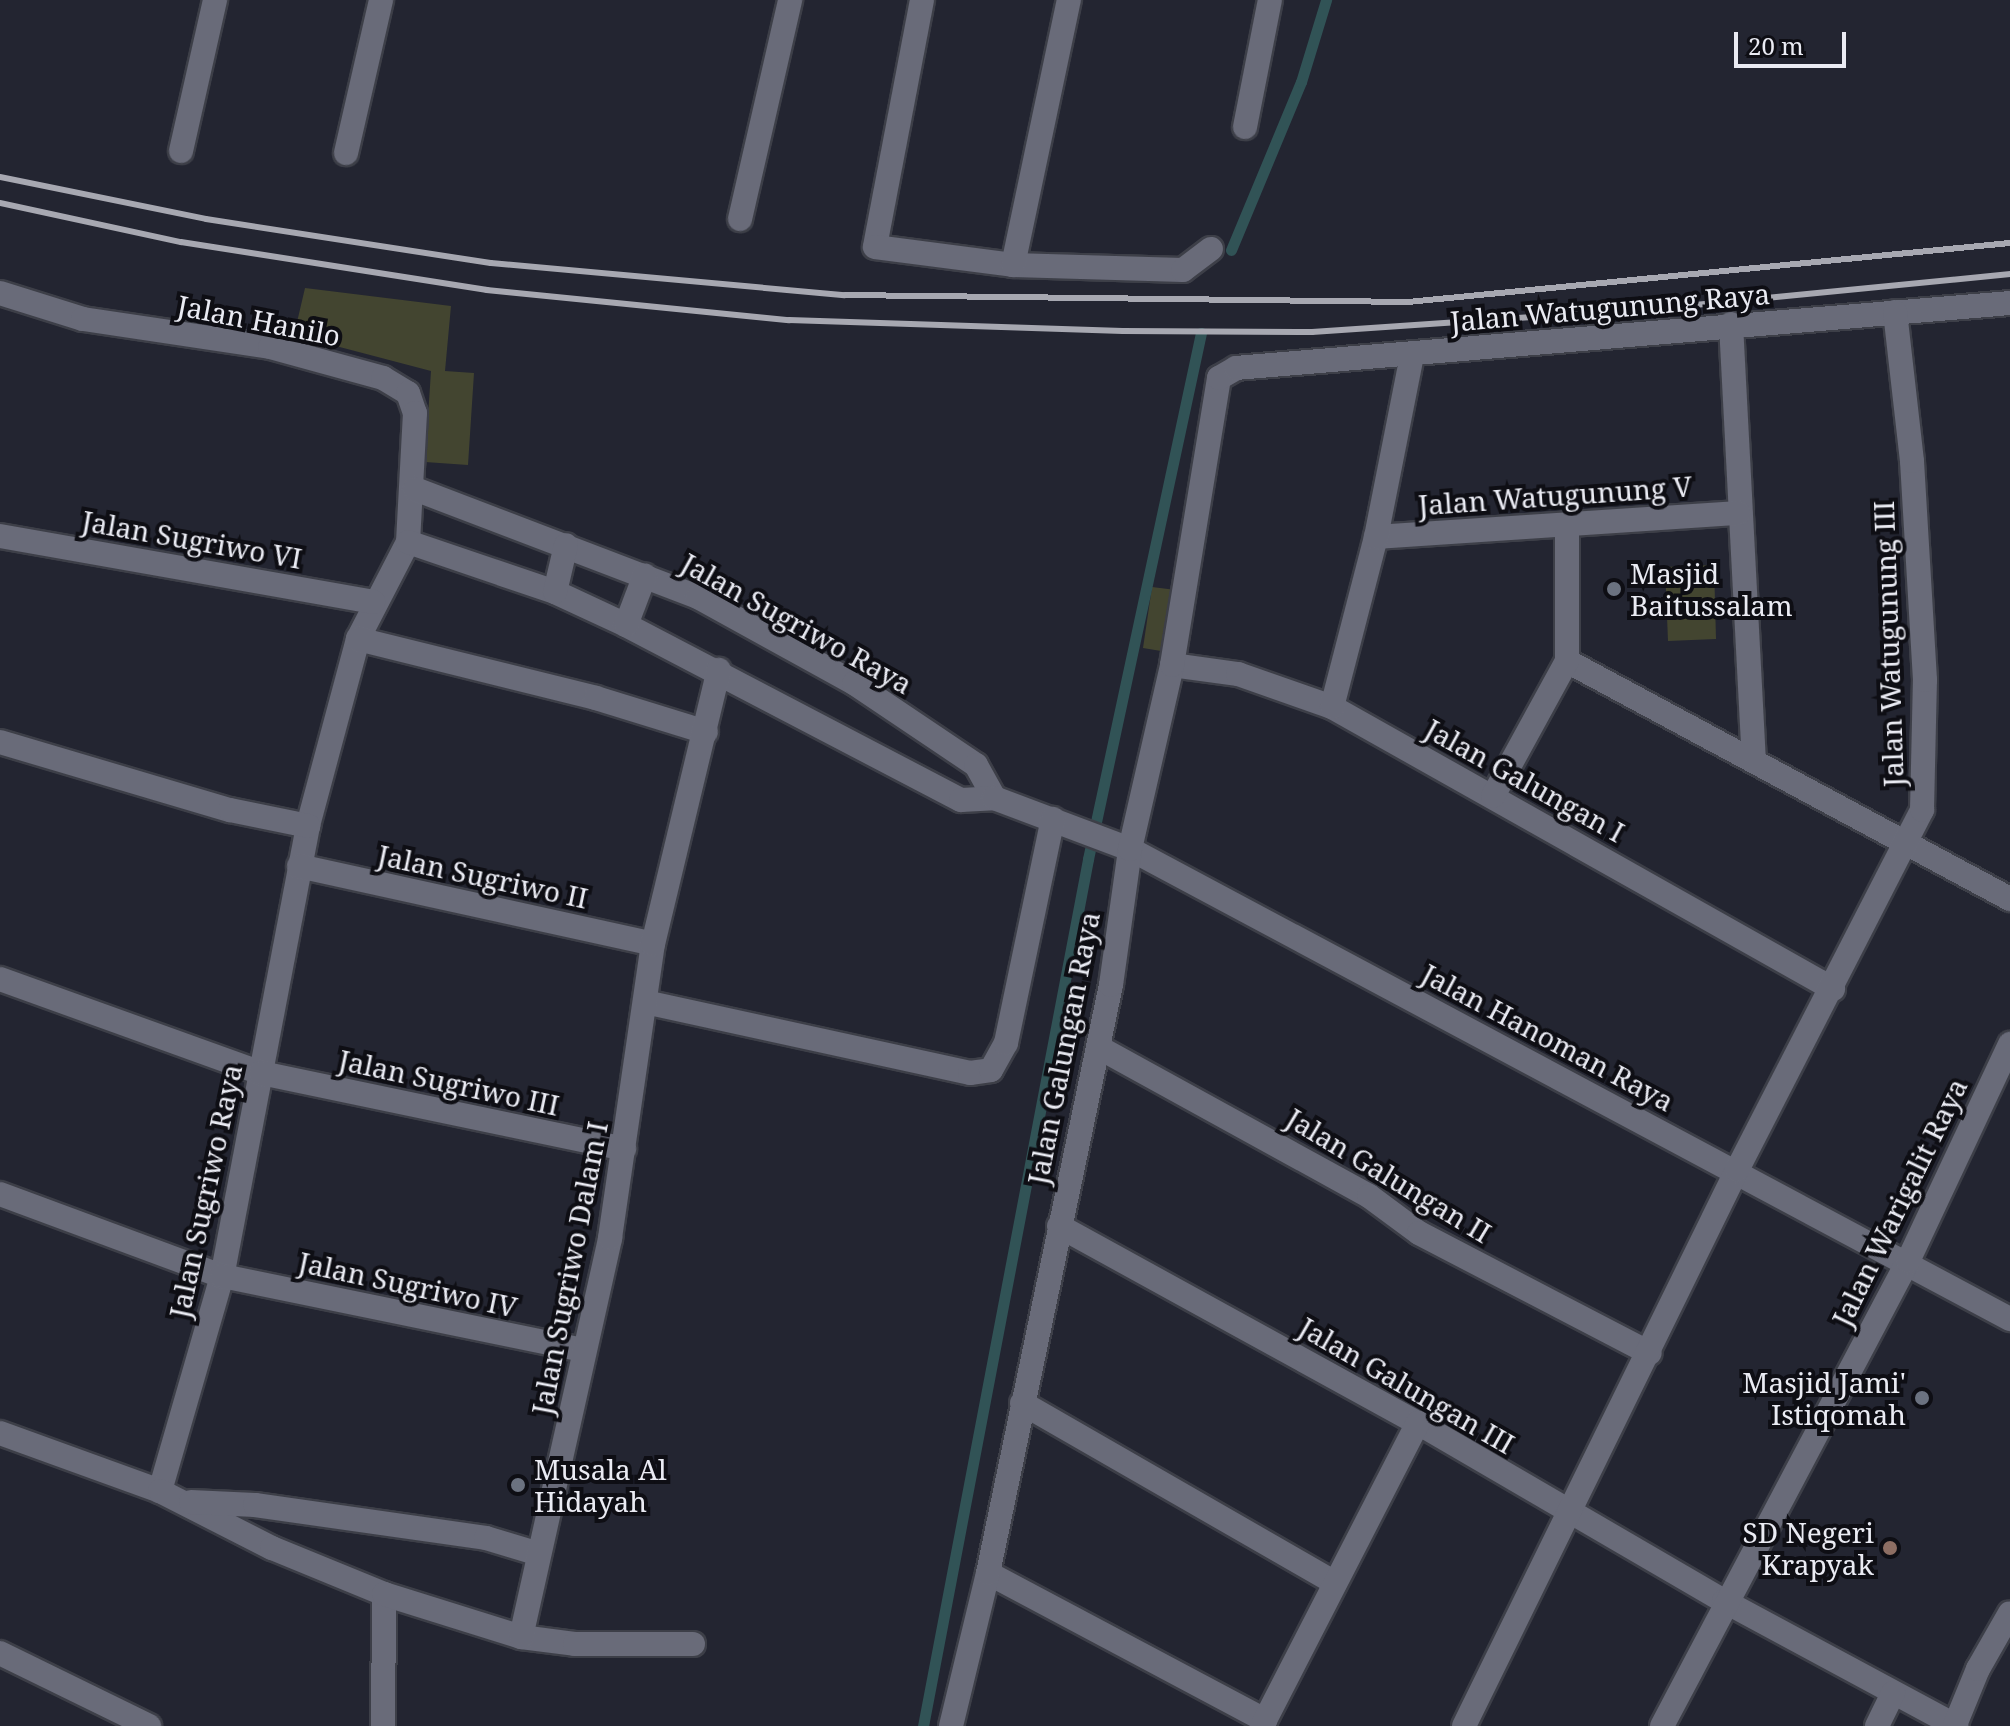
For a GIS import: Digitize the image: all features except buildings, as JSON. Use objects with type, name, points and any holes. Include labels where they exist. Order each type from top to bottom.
[{"type":"street","points":[[181,151],[215,0]]},
{"type":"street","points":[[346,153],[381,0]]},
{"type":"street","points":[[740,219],[790,0]]},
{"type":"street","points":[[922,0],[875,247],[1013,265],[1183,270],[1211,249]]},
{"type":"street","points":[[1013,265],[1069,0]]},
{"type":"street","points":[[1245,127],[1270,0]]},
{"type":"street","name":"Jalan Hanilo","points":[[0,293],[83,319],[270,347],[383,378],[408,393],[415,413],[415,489]]},
{"type":"street","name":"Jalan Watugunung Raya","points":[[1219,378],[1236,368],[1412,356],[1731,324],[2010,303]]},
{"type":"street","name":"Jalan Watugunung III","points":[[1737,1170],[1907,846],[1923,801],[1925,680],[1912,461],[1895,312]]},
{"type":"street","points":[[1731,324],[1738,513],[1754,758]]},
{"type":"street","name":"Jalan Watugunung V","points":[[1332,707],[1376,537],[1412,356]]},
{"type":"street","name":"Jalan Galungan Raya","points":[[951,1726],[988,1573],[1098,1047],[1124,846],[1172,665],[1219,378]]},
{"type":"street","name":"Jalan Sugriwo Raya","points":[[170,1496],[222,1276],[308,826],[358,639],[373,602],[408,542],[415,489],[698,597],[854,683],[976,765],[994,798]]},
{"type":"street","name":"Jalan Watugunung V","points":[[1376,537],[1738,513]]},
{"type":"street","points":[[1493,796],[1567,661],[1567,525]]},
{"type":"street","name":"Jalan Sugriwo VI","points":[[0,536],[373,602]]},
{"type":"street","points":[[408,542],[555,592],[626,625],[719,670],[961,800],[994,798],[1056,820],[1006,1043],[999,1065],[991,1070],[970,1073],[645,1002]]},
{"type":"street","points":[[555,592],[566,545]]},
{"type":"street","points":[[626,625],[645,575]]},
{"type":"street","points":[[358,639],[596,698],[706,732]]},
{"type":"street","points":[[1567,661],[1754,758],[1907,846],[2010,899]]},
{"type":"street","name":"Jalan Galungan I","points":[[1172,665],[1238,674],[1332,707],[1833,989]]},
{"type":"street","name":"Jalan Sugriwo Dalam I","points":[[521,1637],[536,1553],[558,1480],[583,1350],[610,1238],[653,944],[686,794],[706,732],[719,670]]},
{"type":"street","points":[[0,742],[230,810],[308,826]]},
{"type":"street","name":"Jalan Hanoman Raya","points":[[1056,820],[1124,846],[1908,1261],[2010,1319]]},
{"type":"street","name":"Jalan Sugriwo II","points":[[299,866],[653,944]]},
{"type":"street","name":"Jalan Sugriwo III","points":[[0,979],[261,1073],[624,1149]]},
{"type":"street","name":"Jalan Warigalit Raya","points":[[1662,1726],[1724,1601],[1908,1261],[2010,1044]]},
{"type":"street","name":"Jalan Galungan II","points":[[1098,1047],[1369,1196],[1419,1233],[1650,1353]]},
{"type":"street","points":[[1464,1726],[1567,1513],[1650,1353],[1737,1170]]},
{"type":"street","name":"Jalan Sugriwo IV","points":[[0,1194],[222,1276],[583,1350]]},
{"type":"street","name":"Jalan Galungan III","points":[[1059,1226],[1418,1423],[1567,1513],[1724,1601],[1956,1726]]},
{"type":"street","points":[[1022,1403],[1335,1583]]},
{"type":"street","points":[[988,1573],[1263,1723],[1418,1423]]},
{"type":"street","points":[[0,1433],[170,1496],[272,1548],[384,1594],[521,1637],[575,1644],[693,1644]]},
{"type":"street","points":[[170,1496],[486,1538],[536,1553]]},
{"type":"street","points":[[383,1726],[384,1594]]},
{"type":"street","points":[[1956,1726],[1978,1669],[2010,1613]]},
{"type":"street","points":[[0,1653],[103,1715],[149,1726]]},
{"type":"street","points":[[1877,1726],[1893,1693]]},
{"type":"green space","points":[[305,288],[451,306],[445,371],[474,373],[468,465],[425,462],[431,371],[294,335]]},
{"type":"green space","points":[[1714,565],[1716,639],[1668,641],[1665,567]]},
{"type":"green space","points":[[1152,587],[1176,590],[1167,652],[1143,648]]},
{"type":"waterway","points":[[1231,250],[1301,82],[1326,0]]},
{"type":"waterway","points":[[923,1726],[1088,859],[1201,333]]},
{"type":"railway","points":[[0,177],[206,219],[491,263],[845,295],[1408,302],[2010,243]]},
{"type":"railway","points":[[0,203],[181,242],[487,290],[789,320],[1123,331],[1312,332],[1664,308],[2010,274]]},
{"type":"place","name":"Masjid Baitussalam","points":[[1614,589]]},
{"type":"place","name":"Masjid Jami' Istiqomah","points":[[1922,1398]]},
{"type":"place","name":"Musala Al Hidayah","points":[[518,1485]]},
{"type":"place","name":"SD Negeri Krapyak","points":[[1890,1548]]}]
